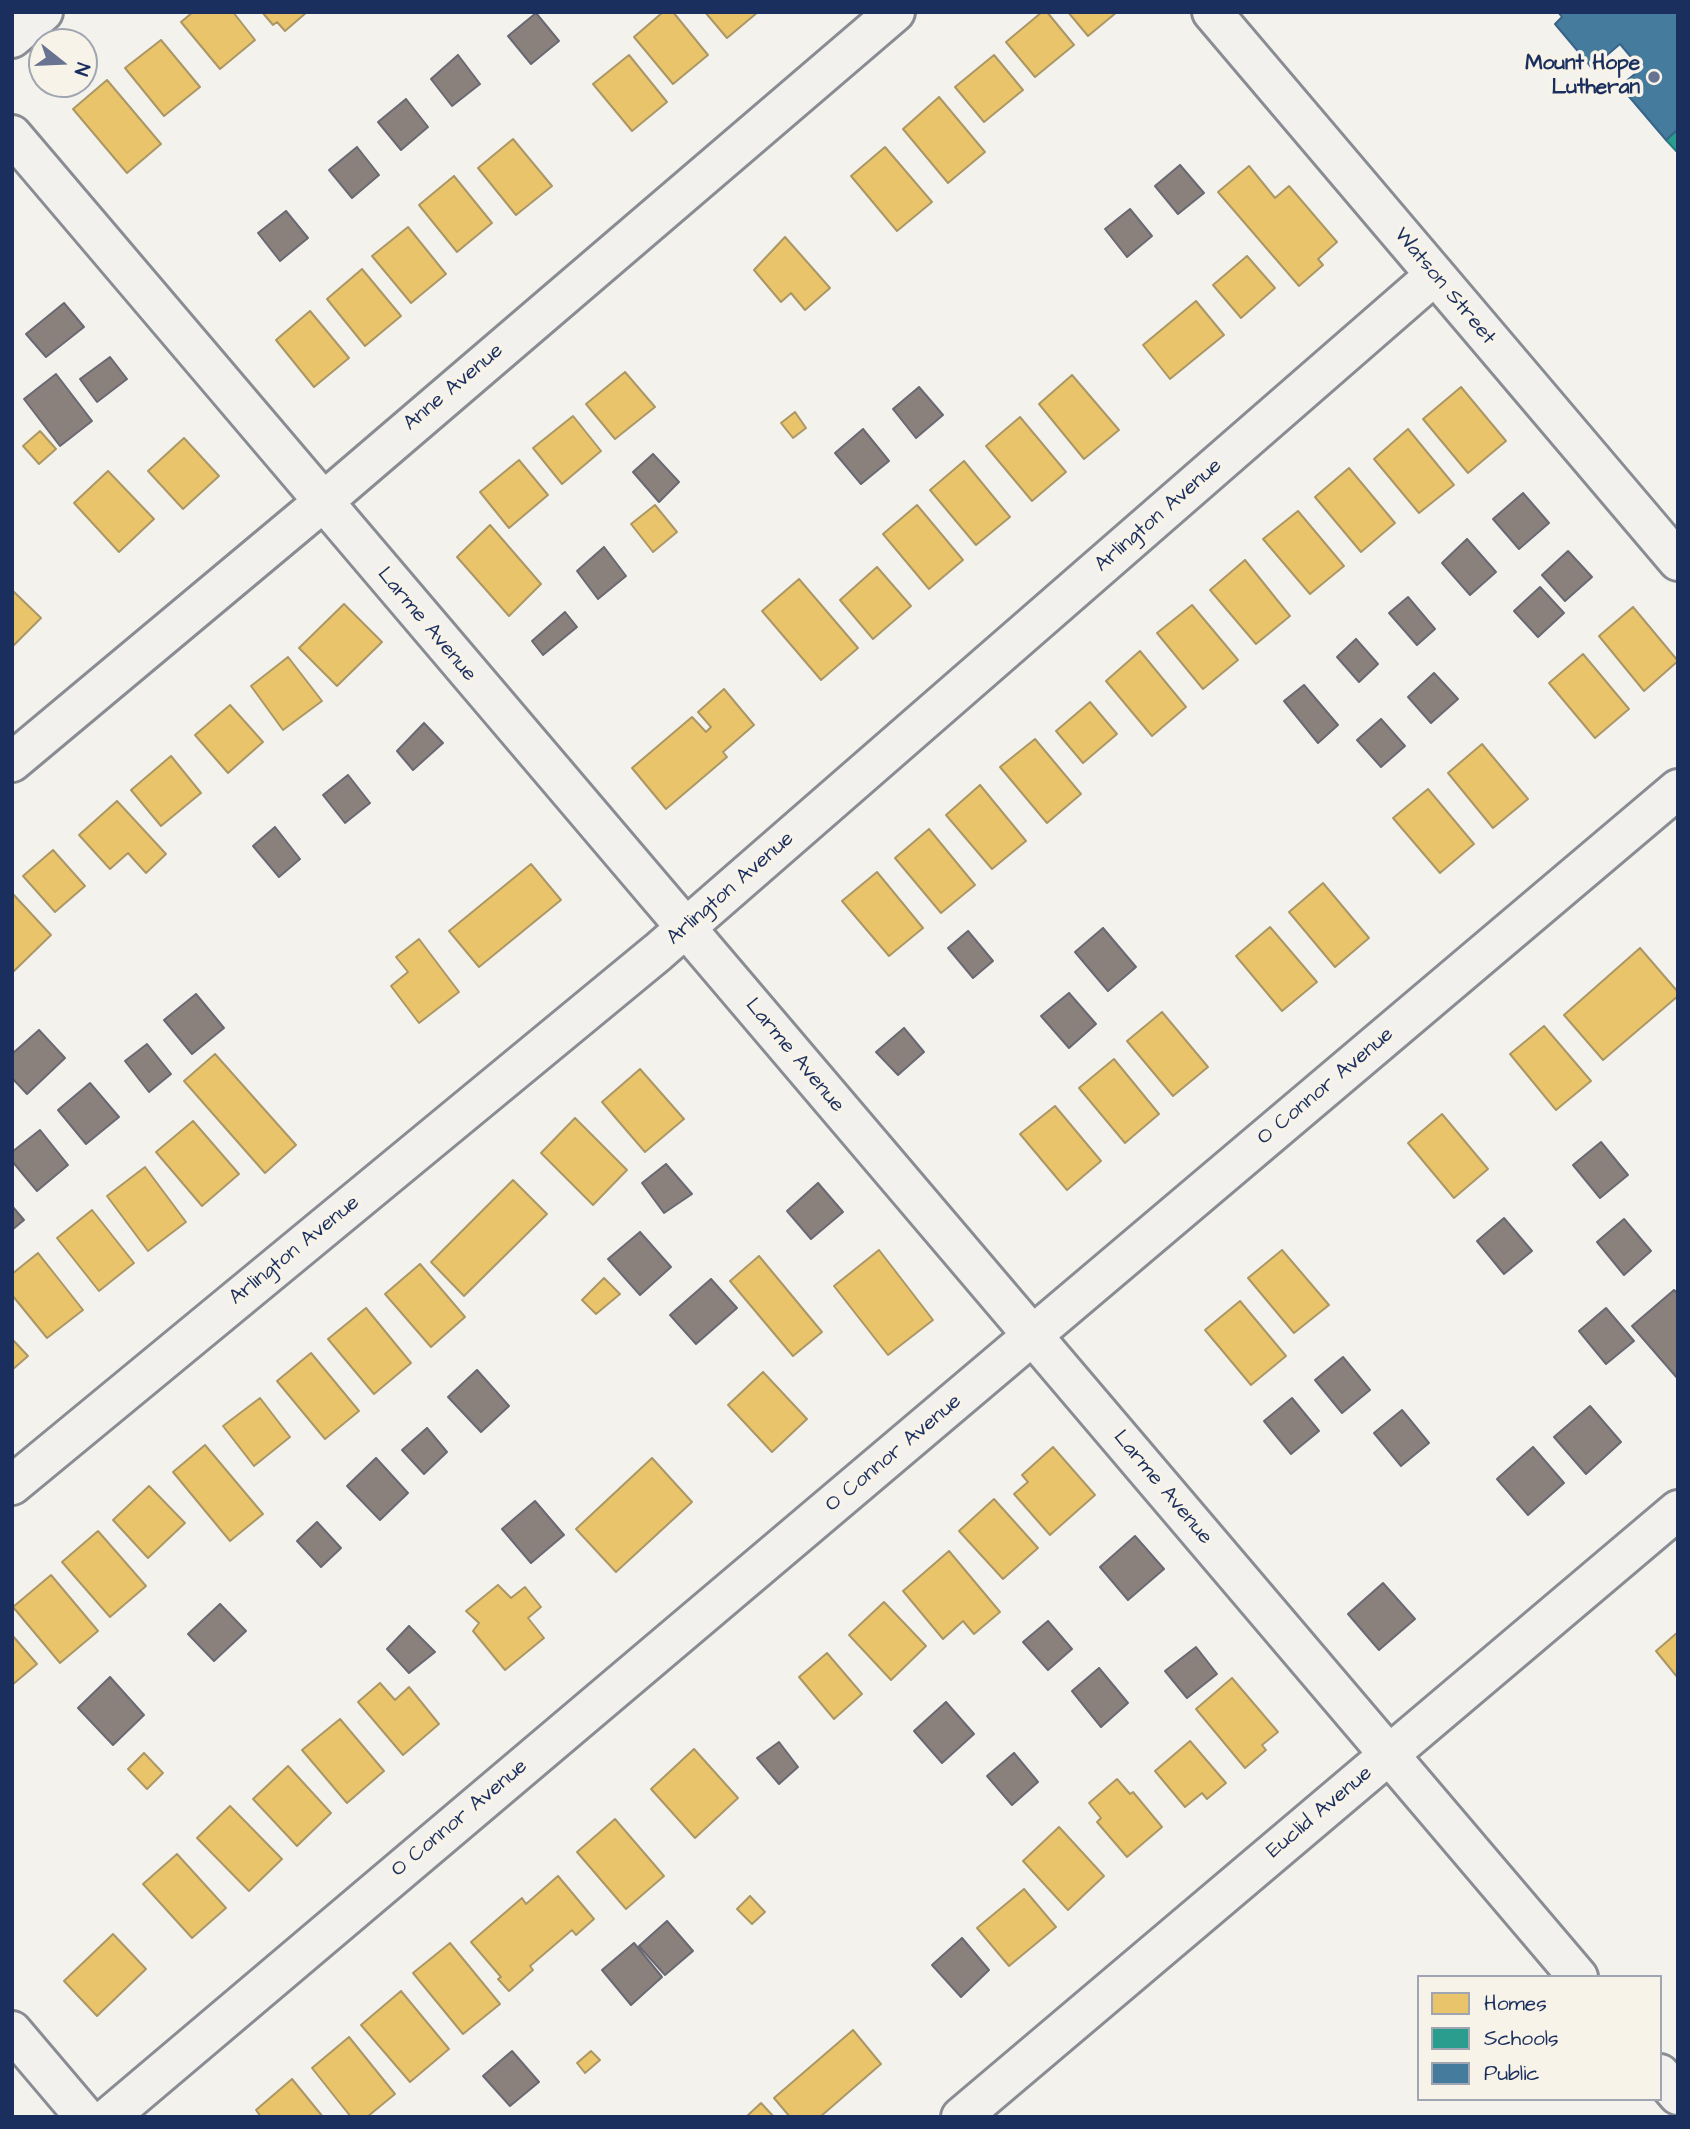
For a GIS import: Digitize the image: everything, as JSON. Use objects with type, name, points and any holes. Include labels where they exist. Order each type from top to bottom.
[{"type":"street","points":[[12,38],[43,12]]},
{"type":"street","name":"Anne Avenue","points":[[12,762],[323,502],[895,12]]},
{"type":"street","name":"Watson Street","points":[[1213,12],[1678,561]]},
{"type":"street","name":"Larme Avenue","points":[[12,135],[1576,1975]]},
{"type":"street","name":"Arlington Avenue","points":[[12,1485],[686,929],[1435,275]]},
{"type":"street","name":"O Connor Avenue","points":[[109,2117],[1678,789]]},
{"type":"street","name":"Euclid Avenue","points":[[961,2117],[1678,1510]]},
{"type":"street","points":[[12,2031],[85,2117]]},
{"type":"street","points":[[1662,2076],[1678,2095]]},
{"type":"building: Homes","points":[[193,12],[233,12],[255,40],[220,69],[181,22]]},
{"type":"building: Homes","points":[[262,12],[307,12],[285,31],[277,22],[273,25]]},
{"type":"building: Homes","points":[[663,12],[673,12],[708,55],[673,84],[634,37]]},
{"type":"building: Homes","points":[[705,12],[758,12],[727,38]]},
{"type":"building: Homes","points":[[1042,12],[1047,12],[1074,45],[1035,77],[1006,42]]},
{"type":"building: Homes","points":[[1068,12],[1117,12],[1088,36]]},
{"type":"building: Homes","points":[[161,40],[200,87],[164,116],[125,68]]},
{"type":"building: Homes","points":[[629,55],[667,102],[632,131],[593,84]]},
{"type":"building: Homes","points":[[994,55],[1023,90],[984,122],[955,87]]},
{"type":"building: Homes","points":[[107,80],[161,144],[127,173],[73,109],[86,98],[98,98],[98,88]]},
{"type":"building: Homes","points":[[939,97],[985,152],[948,183],[903,129]]},
{"type":"building: Homes","points":[[513,139],[552,186],[516,215],[478,168]]},
{"type":"building: Homes","points":[[885,147],[932,202],[897,231],[851,176]]},
{"type":"building: Homes","points":[[1249,166],[1275,198],[1289,186],[1337,242],[1318,259],[1323,265],[1299,286],[1218,192]]},
{"type":"building: Homes","points":[[454,176],[492,223],[457,252],[419,205]]},
{"type":"building: Homes","points":[[408,227],[446,274],[411,303],[372,256]]},
{"type":"building: Homes","points":[[785,237],[830,288],[805,310],[791,293],[781,302],[754,270]]},
{"type":"building: Homes","points":[[1247,256],[1275,288],[1241,318],[1213,285]]},
{"type":"building: Homes","points":[[362,269],[401,316],[365,346],[327,299]]},
{"type":"building: Homes","points":[[1196,301],[1224,335],[1170,379],[1143,345]]},
{"type":"building: Homes","points":[[310,311],[349,358],[314,387],[276,340]]},
{"type":"building: Homes","points":[[625,372],[655,407],[615,439],[586,404]]},
{"type":"building: Homes","points":[[1072,375],[1119,430],[1084,459],[1039,404]]},
{"type":"building: Homes","points":[[1461,387],[1506,441],[1468,473],[1423,419]]},
{"type":"building: Homes","points":[[795,412],[806,428],[793,438],[781,423]]},
{"type":"building: Homes","points":[[573,416],[601,451],[562,484],[533,448]]},
{"type":"building: Homes","points":[[1020,417],[1066,472],[1032,501],[986,446]]},
{"type":"building: Homes","points":[[1408,429],[1454,485],[1419,513],[1374,459]]},
{"type":"building: Homes","points":[[40,431],[56,449],[39,464],[23,446]]},
{"type":"building: Homes","points":[[184,438],[219,476],[183,509],[148,471]]},
{"type":"building: Homes","points":[[519,460],[548,495],[509,528],[480,492]]},
{"type":"building: Homes","points":[[964,461],[1010,517],[976,545],[930,490]]},
{"type":"building: Homes","points":[[1349,468],[1395,523],[1361,552],[1315,497]]},
{"type":"building: Homes","points":[[108,471],[154,519],[119,552],[74,503]]},
{"type":"building: Homes","points":[[655,505],[677,532],[653,552],[631,524]]},
{"type":"building: Homes","points":[[917,505],[963,560],[929,589],[883,534]]},
{"type":"building: Homes","points":[[1298,511],[1344,566],[1310,594],[1263,539]]},
{"type":"building: Homes","points":[[490,525],[541,584],[509,616],[457,557]]},
{"type":"building: Homes","points":[[1245,560],[1290,616],[1256,644],[1210,590]]},
{"type":"building: Homes","points":[[877,567],[911,606],[873,639],[840,600]]},
{"type":"building: Homes","points":[[799,579],[858,648],[821,680],[762,611]]},
{"type":"building: Homes","points":[[12,590],[41,618],[12,647]]},
{"type":"building: Homes","points":[[344,604],[382,642],[337,686],[299,648]]},
{"type":"building: Homes","points":[[1192,605],[1238,660],[1203,689],[1157,633]]},
{"type":"building: Homes","points":[[1633,607],[1678,661],[1644,691],[1599,636]]},
{"type":"building: Homes","points":[[1140,651],[1186,707],[1152,736],[1106,681]]},
{"type":"building: Homes","points":[[1583,654],[1629,709],[1595,738],[1549,683]]},
{"type":"building: Homes","points":[[288,657],[322,701],[283,730],[251,686]]},
{"type":"building: Homes","points":[[724,689],[754,725],[723,752],[727,757],[666,809],[632,768],[692,717],[706,732],[711,727],[698,712]]},
{"type":"building: Homes","points":[[1090,702],[1117,734],[1083,763],[1056,731]]},
{"type":"building: Homes","points":[[230,705],[263,742],[228,773],[195,735]]},
{"type":"building: Homes","points":[[1035,739],[1081,794],[1047,823],[1000,767]]},
{"type":"building: Homes","points":[[1482,744],[1528,799],[1493,828],[1448,773]]},
{"type":"building: Homes","points":[[171,756],[201,793],[161,826],[131,790]]},
{"type":"building: Homes","points":[[980,785],[1026,841],[992,869],[946,815]]},
{"type":"building: Homes","points":[[1428,789],[1474,844],[1440,873],[1393,818]]},
{"type":"building: Homes","points":[[117,801],[166,854],[146,873],[128,853],[110,869],[79,835]]},
{"type":"building: Homes","points":[[929,829],[975,885],[941,913],[895,858]]},
{"type":"building: Homes","points":[[53,850],[85,886],[55,912],[23,876]]},
{"type":"building: Homes","points":[[531,864],[561,900],[479,967],[449,931]]},
{"type":"building: Homes","points":[[877,872],[923,928],[889,956],[842,901]]},
{"type":"building: Homes","points":[[1323,883],[1369,938],[1335,967],[1289,912]]},
{"type":"building: Homes","points":[[12,893],[51,935],[14,971],[12,969]]},
{"type":"building: Homes","points":[[1270,927],[1317,982],[1282,1011],[1236,956]]},
{"type":"building: Homes","points":[[419,939],[459,992],[419,1023],[391,986],[408,972],[396,957]]},
{"type":"building: Homes","points":[[1640,948],[1678,992],[1678,996],[1603,1060],[1564,1015]]},
{"type":"building: Homes","points":[[1162,1012],[1208,1067],[1173,1096],[1127,1041]]},
{"type":"building: Homes","points":[[1544,1026],[1591,1081],[1556,1110],[1510,1054]]},
{"type":"building: Homes","points":[[215,1054],[296,1145],[265,1173],[184,1081]]},
{"type":"building: Homes","points":[[1114,1059],[1159,1114],[1125,1143],[1079,1088]]},
{"type":"building: Homes","points":[[640,1069],[684,1119],[645,1152],[602,1102]]},
{"type":"building: Homes","points":[[1055,1106],[1101,1161],[1067,1190],[1020,1134]]},
{"type":"building: Homes","points":[[1442,1114],[1488,1169],[1454,1198],[1408,1143]]},
{"type":"building: Homes","points":[[575,1118],[627,1170],[593,1205],[541,1153]]},
{"type":"building: Homes","points":[[193,1121],[239,1174],[202,1206],[156,1152]]},
{"type":"building: Homes","points":[[145,1167],[186,1222],[148,1251],[107,1196]]},
{"type":"building: Homes","points":[[513,1180],[547,1214],[464,1296],[431,1262]]},
{"type":"building: Homes","points":[[92,1210],[134,1263],[99,1291],[57,1238]]},
{"type":"building: Homes","points":[[879,1250],[933,1320],[888,1355],[834,1286]]},
{"type":"building: Homes","points":[[1282,1250],[1329,1305],[1294,1333],[1248,1278]]},
{"type":"building: Homes","points":[[38,1253],[83,1310],[47,1338],[12,1295],[12,1274]]},
{"type":"building: Homes","points":[[759,1256],[822,1332],[793,1356],[730,1281]]},
{"type":"building: Homes","points":[[420,1264],[465,1317],[431,1347],[385,1294]]},
{"type":"building: Homes","points":[[604,1278],[620,1294],[596,1314],[582,1300]]},
{"type":"building: Homes","points":[[1240,1301],[1286,1356],[1251,1385],[1205,1330]]},
{"type":"building: Homes","points":[[366,1308],[411,1363],[374,1394],[328,1339]]},
{"type":"building: Homes","points":[[12,1339],[28,1356],[12,1370]]},
{"type":"building: Homes","points":[[311,1353],[359,1411],[325,1439],[277,1381]]},
{"type":"building: Homes","points":[[763,1372],[807,1419],[772,1452],[728,1405]]},
{"type":"building: Homes","points":[[260,1398],[290,1437],[254,1466],[223,1426]]},
{"type":"building: Homes","points":[[205,1445],[263,1514],[230,1541],[173,1472]]},
{"type":"building: Homes","points":[[1053,1447],[1095,1495],[1050,1535],[1014,1494],[1028,1482],[1022,1475]]},
{"type":"building: Homes","points":[[652,1458],[692,1502],[616,1572],[576,1529]]},
{"type":"building: Homes","points":[[149,1486],[185,1523],[148,1558],[113,1520]]},
{"type":"building: Homes","points":[[994,1499],[1038,1548],[1003,1579],[959,1531]]},
{"type":"building: Homes","points":[[98,1531],[146,1586],[110,1617],[62,1562]]},
{"type":"building: Homes","points":[[949,1551],[1000,1612],[974,1634],[963,1621],[943,1639],[903,1591]]},
{"type":"building: Homes","points":[[51,1575],[98,1631],[60,1663],[13,1607]]},
{"type":"building: Homes","points":[[498,1585],[511,1598],[525,1587],[541,1607],[528,1618],[544,1638],[505,1670],[473,1631],[479,1623],[466,1611]]},
{"type":"building: Homes","points":[[884,1602],[926,1646],[891,1680],[849,1635]]},
{"type":"building: Homes","points":[[1678,1632],[1678,1678],[1656,1651]]},
{"type":"building: Homes","points":[[12,1635],[37,1664],[12,1685]]},
{"type":"building: Homes","points":[[827,1653],[862,1694],[834,1719],[799,1677]]},
{"type":"building: Homes","points":[[1232,1678],[1278,1732],[1262,1745],[1266,1750],[1245,1768],[1196,1709]]},
{"type":"building: Homes","points":[[380,1683],[395,1700],[409,1687],[439,1724],[403,1755],[358,1702]]},
{"type":"building: Homes","points":[[340,1719],[384,1771],[347,1803],[302,1750]]},
{"type":"building: Homes","points":[[1190,1741],[1226,1783],[1207,1799],[1202,1793],[1185,1807],[1155,1771]]},
{"type":"building: Homes","points":[[694,1749],[738,1798],[695,1838],[651,1789]]},
{"type":"building: Homes","points":[[144,1753],[163,1773],[147,1789],[128,1769]]},
{"type":"building: Homes","points":[[288,1766],[331,1813],[297,1846],[253,1799]]},
{"type":"building: Homes","points":[[1117,1779],[1130,1794],[1133,1792],[1162,1827],[1127,1857],[1097,1822],[1101,1818],[1089,1803]]},
{"type":"building: Homes","points":[[230,1806],[282,1859],[249,1891],[197,1838]]},
{"type":"building: Homes","points":[[615,1819],[664,1876],[626,1909],[577,1852]]},
{"type":"building: Homes","points":[[1059,1827],[1104,1876],[1068,1910],[1023,1861]]},
{"type":"building: Homes","points":[[177,1854],[226,1908],[192,1938],[143,1884]]},
{"type":"building: Homes","points":[[558,1876],[594,1919],[576,1935],[572,1930],[530,1966],[533,1970],[509,1991],[498,1979],[501,1977],[471,1942],[522,1898],[526,1904]]},
{"type":"building: Homes","points":[[1024,1889],[1056,1927],[1009,1966],[977,1928]]},
{"type":"building: Homes","points":[[750,1896],[765,1912],[752,1924],[737,1909]]},
{"type":"building: Homes","points":[[113,1934],[146,1969],[97,2016],[64,1981]]},
{"type":"building: Homes","points":[[450,1943],[500,2004],[463,2034],[413,1973]]},
{"type":"building: Homes","points":[[401,1991],[449,2049],[410,2082],[361,2025]]},
{"type":"building: Homes","points":[[853,2030],[881,2064],[820,2117],[790,2117],[774,2098]]},
{"type":"building: Homes","points":[[349,2037],[395,2094],[367,2117],[351,2117],[312,2068]]},
{"type":"building: Homes","points":[[591,2051],[600,2060],[585,2073],[577,2063]]},
{"type":"building: Homes","points":[[292,2079],[323,2117],[261,2117],[256,2110]]},
{"type":"building: Homes","points":[[761,2103],[774,2117],[746,2117]]},
{"type":"building: Schools","points":[[1678,129],[1678,153],[1666,140]]},
{"type":"building: Public","name":"Mount Hope Lutheran","points":[[1558,12],[1678,12],[1678,129],[1666,140],[1620,86],[1641,69],[1620,44],[1592,68],[1555,24],[1562,17]]},
{"type":"building: Industry","points":[[536,13],[559,41],[531,64],[508,36]]},
{"type":"building: Industry","points":[[458,55],[480,84],[452,106],[431,79]]},
{"type":"building: Industry","points":[[406,99],[428,127],[401,150],[378,122]]},
{"type":"building: Industry","points":[[357,147],[379,175],[352,198],[329,170]]},
{"type":"building: Industry","points":[[1180,165],[1204,193],[1178,214],[1155,186]]},
{"type":"building: Industry","points":[[1130,209],[1152,236],[1127,257],[1105,229]]},
{"type":"building: Industry","points":[[286,211],[308,238],[280,261],[258,233]]},
{"type":"building: Industry","points":[[64,303],[84,327],[46,357],[26,334]]},
{"type":"building: Industry","points":[[110,357],[127,379],[97,402],[80,379]]},
{"type":"building: Industry","points":[[56,374],[92,421],[60,446],[24,399]]},
{"type":"building: Industry","points":[[919,387],[943,415],[916,438],[893,409]]},
{"type":"building: Industry","points":[[863,429],[889,461],[861,484],[835,453]]},
{"type":"building: Industry","points":[[653,454],[679,482],[659,502],[633,472]]},
{"type":"building: Industry","points":[[1523,493],[1549,523],[1519,549],[1493,519]]},
{"type":"building: Industry","points":[[1467,539],[1496,572],[1470,595],[1442,563]]},
{"type":"building: Industry","points":[[604,547],[626,576],[598,599],[577,571]]},
{"type":"building: Industry","points":[[1568,551],[1592,577],[1565,601],[1542,575]]},
{"type":"building: Industry","points":[[1540,587],[1564,613],[1538,637],[1514,611]]},
{"type":"building: Industry","points":[[1408,597],[1435,629],[1417,645],[1389,613]]},
{"type":"building: Industry","points":[[565,612],[577,627],[543,655],[532,641]]},
{"type":"building: Industry","points":[[1356,639],[1378,664],[1359,682],[1337,657]]},
{"type":"building: Industry","points":[[1434,673],[1458,699],[1431,723],[1408,697]]},
{"type":"building: Industry","points":[[1304,685],[1338,725],[1318,743],[1284,701]]},
{"type":"building: Industry","points":[[1381,719],[1405,746],[1381,767],[1357,740]]},
{"type":"building: Industry","points":[[424,723],[443,743],[413,770],[397,751]]},
{"type":"building: Industry","points":[[348,775],[370,803],[345,823],[323,795]]},
{"type":"building: Industry","points":[[275,827],[300,859],[279,877],[253,846]]},
{"type":"building: Industry","points":[[1103,928],[1136,967],[1108,991],[1075,952]]},
{"type":"building: Industry","points":[[968,931],[993,961],[973,978],[948,948]]},
{"type":"building: Industry","points":[[1069,993],[1096,1024],[1069,1048],[1041,1016]]},
{"type":"building: Industry","points":[[196,994],[224,1028],[192,1054],[164,1020]]},
{"type":"building: Industry","points":[[904,1028],[924,1052],[898,1075],[876,1052]]},
{"type":"building: Industry","points":[[39,1030],[65,1058],[27,1094],[12,1078],[12,1054]]},
{"type":"building: Industry","points":[[147,1044],[171,1074],[149,1092],[125,1061]]},
{"type":"building: Industry","points":[[90,1083],[119,1117],[86,1144],[58,1110]]},
{"type":"building: Industry","points":[[40,1130],[68,1165],[37,1191],[12,1161],[12,1152]]},
{"type":"building: Industry","points":[[1601,1142],[1628,1175],[1600,1198],[1573,1165]]},
{"type":"building: Industry","points":[[666,1164],[692,1194],[664,1213],[642,1183]]},
{"type":"building: Industry","points":[[818,1183],[843,1212],[811,1239],[787,1211]]},
{"type":"building: Industry","points":[[12,1206],[24,1220],[12,1230]]},
{"type":"building: Industry","points":[[1504,1218],[1532,1251],[1504,1274],[1477,1241]]},
{"type":"building: Industry","points":[[1624,1219],[1651,1251],[1624,1275],[1597,1242]]},
{"type":"building: Industry","points":[[640,1232],[671,1267],[640,1295],[608,1259]]},
{"type":"building: Industry","points":[[711,1279],[737,1308],[696,1344],[670,1315]]},
{"type":"building: Industry","points":[[1674,1290],[1678,1294],[1678,1379],[1632,1326]]},
{"type":"building: Industry","points":[[1606,1308],[1634,1341],[1606,1364],[1579,1331]]},
{"type":"building: Industry","points":[[1343,1357],[1370,1390],[1342,1413],[1315,1380]]},
{"type":"building: Industry","points":[[477,1370],[509,1406],[481,1432],[448,1397]]},
{"type":"building: Industry","points":[[1292,1398],[1319,1431],[1291,1454],[1264,1421]]},
{"type":"building: Industry","points":[[1590,1406],[1621,1442],[1586,1474],[1554,1437]]},
{"type":"building: Industry","points":[[1402,1410],[1429,1443],[1401,1466],[1374,1433]]},
{"type":"building: Industry","points":[[427,1428],[447,1452],[424,1474],[402,1450]]},
{"type":"building: Industry","points":[[1533,1447],[1564,1483],[1528,1515],[1497,1479]]},
{"type":"building: Industry","points":[[376,1458],[408,1493],[380,1520],[347,1486]]},
{"type":"building: Industry","points":[[535,1501],[564,1535],[531,1563],[502,1529]]},
{"type":"building: Industry","points":[[317,1522],[341,1548],[321,1567],[297,1541]]},
{"type":"building: Industry","points":[[1135,1536],[1164,1569],[1128,1600],[1100,1567]]},
{"type":"building: Industry","points":[[1383,1583],[1415,1619],[1379,1650],[1348,1614]]},
{"type":"building: Industry","points":[[220,1604],[246,1631],[214,1661],[188,1634]]},
{"type":"building: Industry","points":[[1048,1621],[1072,1649],[1048,1670],[1023,1642]]},
{"type":"building: Industry","points":[[409,1626],[435,1652],[409,1673],[387,1649]]},
{"type":"building: Industry","points":[[1196,1647],[1217,1674],[1187,1698],[1165,1671]]},
{"type":"building: Industry","points":[[1099,1668],[1128,1703],[1101,1727],[1072,1691]]},
{"type":"building: Industry","points":[[110,1677],[144,1715],[113,1745],[78,1708]]},
{"type":"building: Industry","points":[[946,1702],[974,1734],[942,1763],[914,1731]]},
{"type":"building: Industry","points":[[779,1742],[798,1767],[779,1784],[757,1758]]},
{"type":"building: Industry","points":[[1014,1753],[1038,1782],[1012,1805],[987,1776]]},
{"type":"building: Industry","points":[[667,1921],[693,1951],[665,1975],[639,1946]]},
{"type":"building: Industry","points":[[962,1938],[989,1970],[961,1997],[932,1965]]},
{"type":"building: Industry","points":[[634,1943],[662,1977],[631,2005],[602,1970]]},
{"type":"building: Industry","points":[[512,2051],[539,2082],[510,2106],[483,2076]]},
{"type":"place","name":"Mount Hope Lutheran","points":[[1654,77]]}]
